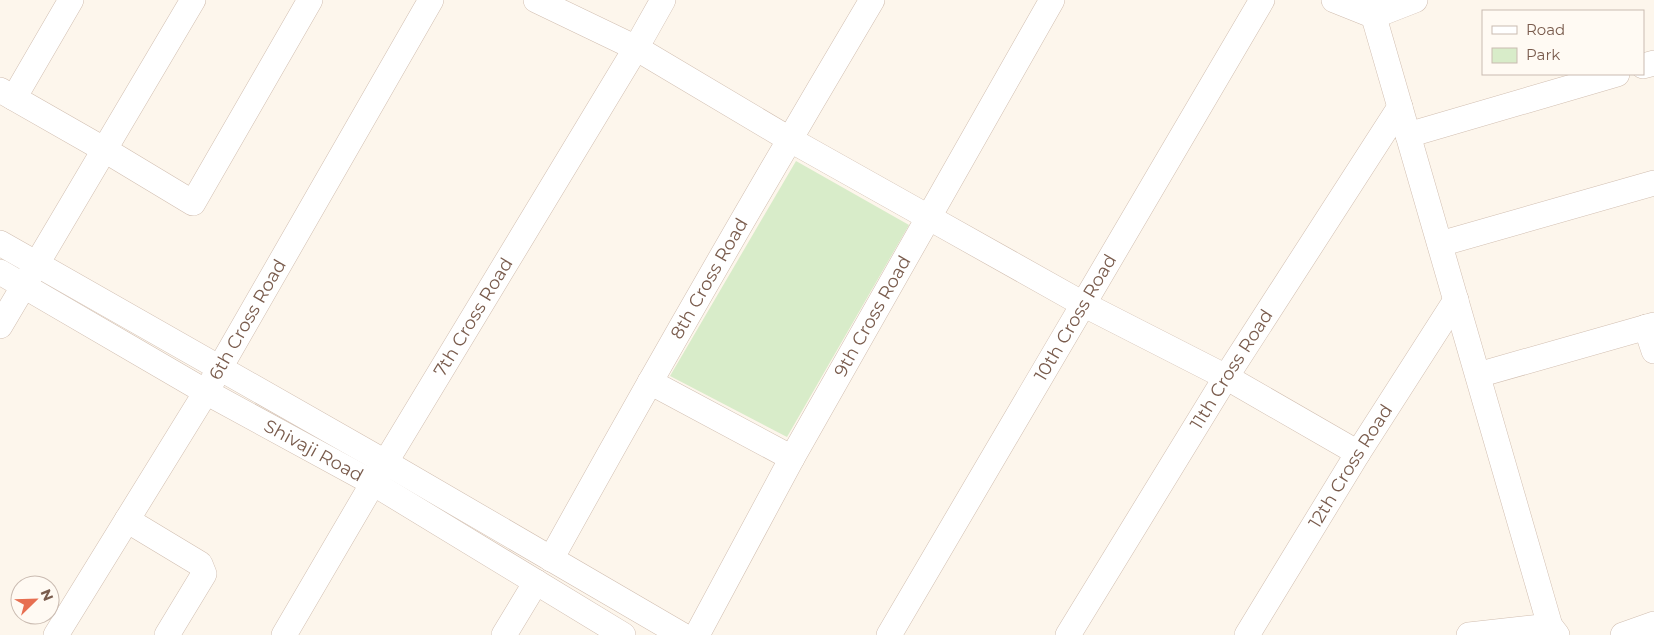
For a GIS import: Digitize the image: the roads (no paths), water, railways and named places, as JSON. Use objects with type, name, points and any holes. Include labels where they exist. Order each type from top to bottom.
[{"type":"street","points":[[71,0],[7,94],[193,203],[310,0]]},
{"type":"street","points":[[0,326],[193,0]]},
{"type":"street","name":"6th Cross Road","points":[[56,635],[206,392],[431,0]]},
{"type":"street","points":[[536,0],[636,48],[790,139],[928,217],[1083,304],[1226,377],[1358,454]]},
{"type":"street","name":"7th Cross Road","points":[[284,635],[379,472],[636,48],[663,0]]},
{"type":"street","name":"8th Cross Road","points":[[551,559],[650,382],[872,0]]},
{"type":"street","name":"9th Cross Road","points":[[697,635],[792,458],[1052,0]]},
{"type":"street","name":"10th Cross Road","points":[[889,635],[1262,0]]},
{"type":"street","points":[[1334,0],[1371,8],[1415,0]]},
{"type":"street","points":[[1371,8],[1552,632],[1469,635]]},
{"type":"street","points":[[1408,135],[1615,75]]},
{"type":"street","name":"11th Cross Road","points":[[1068,635],[1226,377],[1400,107]]},
{"type":"street","points":[[1440,244],[1654,184]]},
{"type":"street","points":[[0,243],[219,368],[379,472],[551,559],[682,635]]},
{"type":"street","name":"Shivaji Road","points":[[0,272],[206,392],[379,472],[536,582],[623,635]]},
{"type":"street","name":"12th Cross Road","points":[[1247,635],[1358,454],[1456,300]]},
{"type":"street","points":[[1478,375],[1650,326],[1654,351]]},
{"type":"street","points":[[650,382],[792,458]]},
{"type":"street","points":[[127,520],[200,564],[204,574],[167,635]]},
{"type":"street","points":[[504,635],[536,582]]},
{"type":"street","points":[[1623,635],[1654,624]]}]
